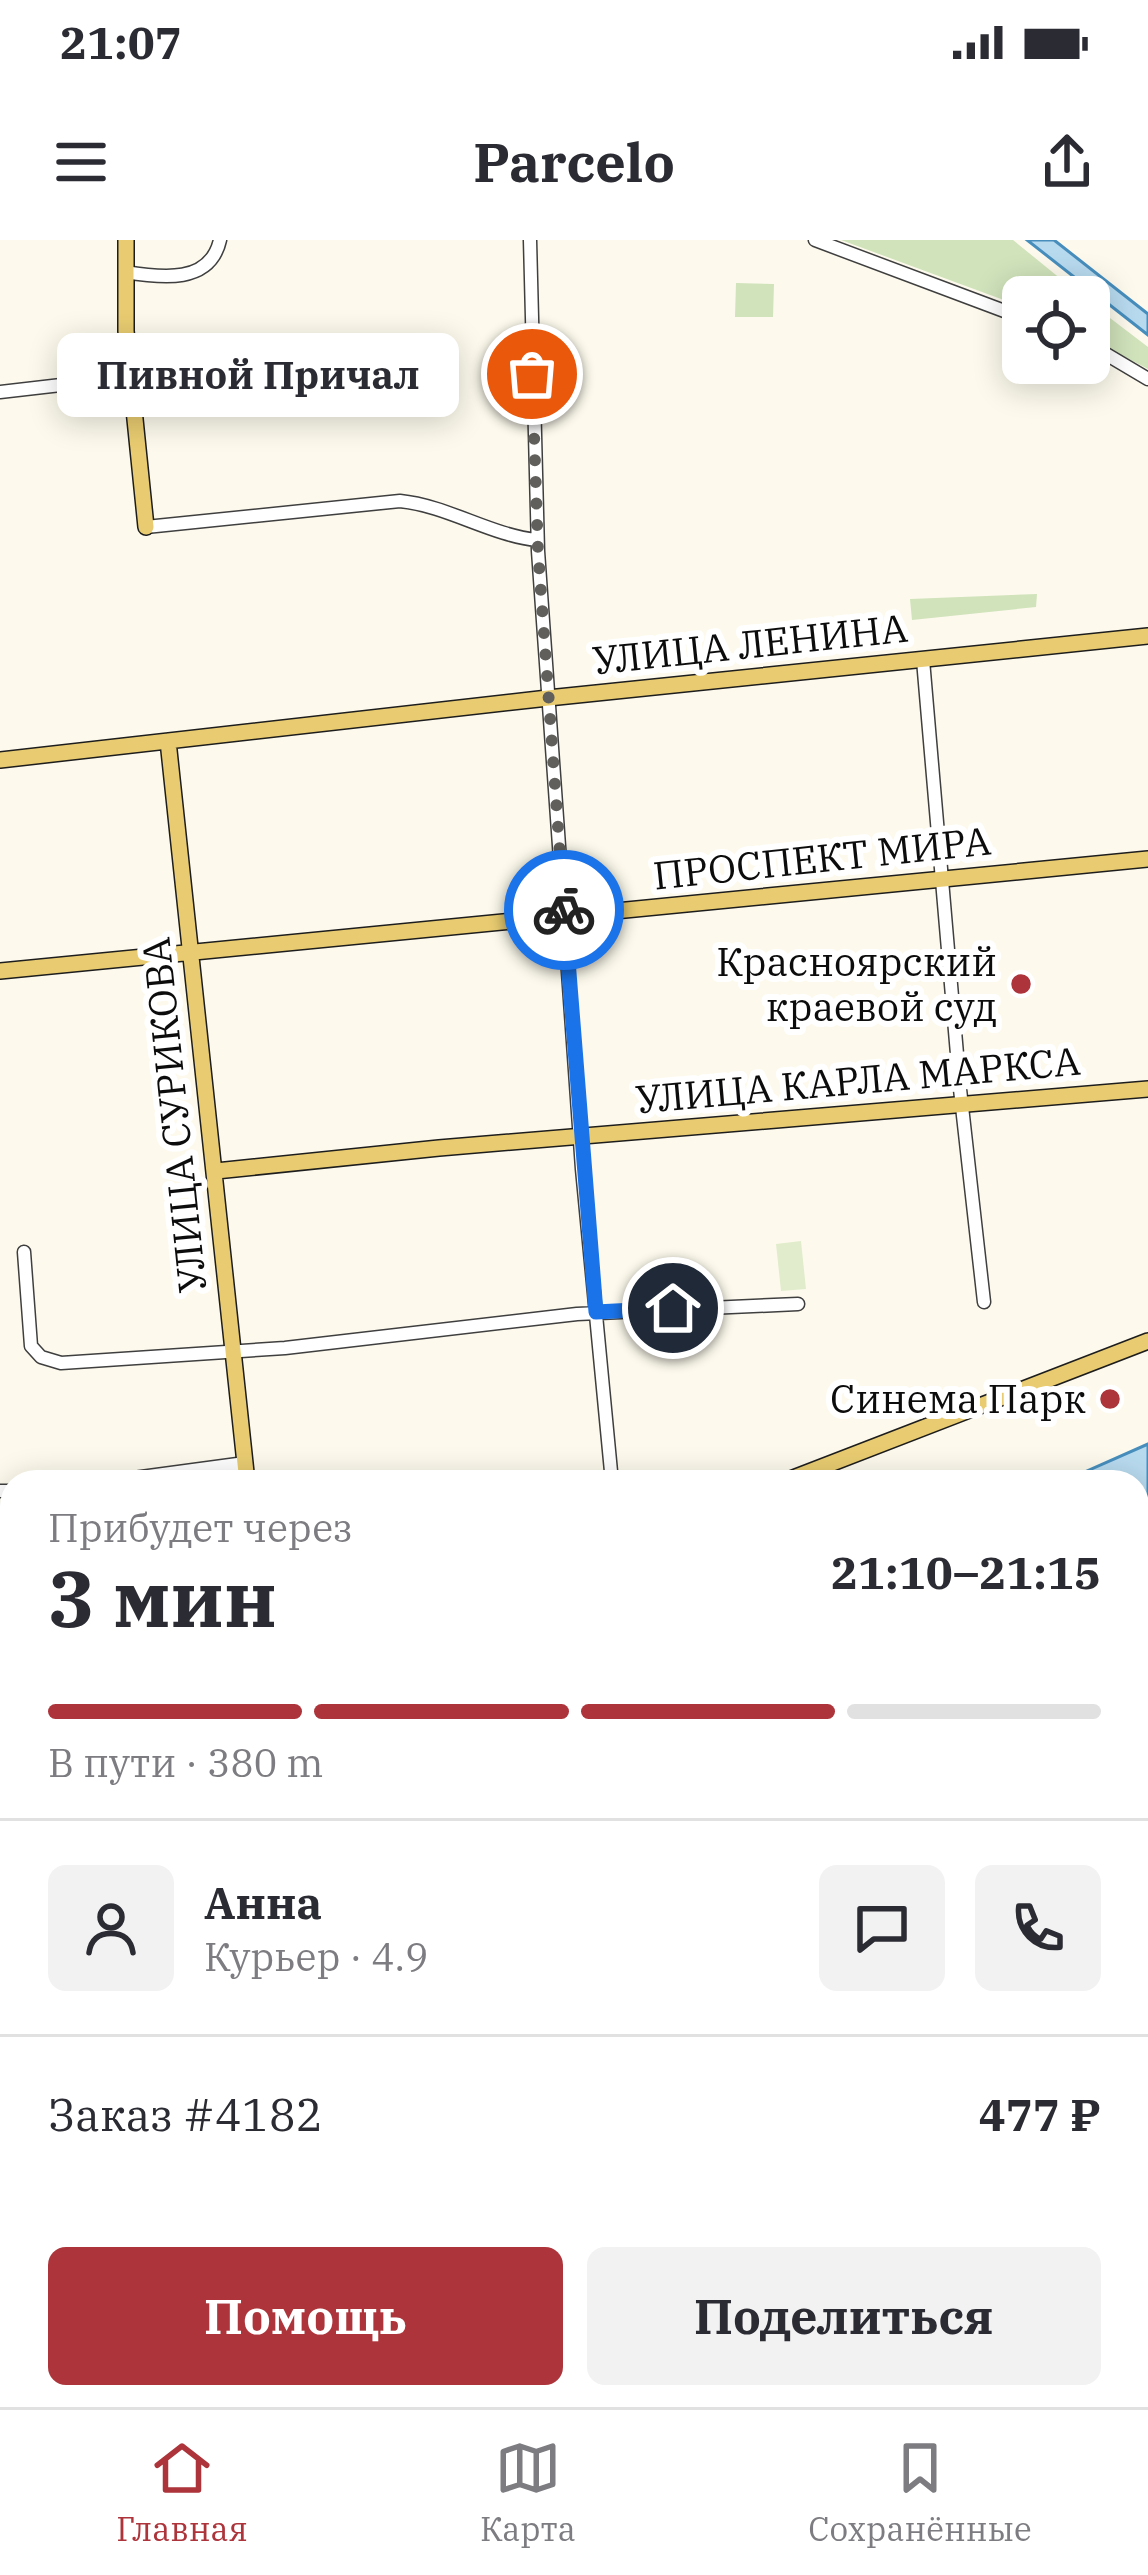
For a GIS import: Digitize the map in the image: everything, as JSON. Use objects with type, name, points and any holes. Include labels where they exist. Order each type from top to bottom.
[{"type":"main road","points":[[125,240],[130,376],[146,527]]},
{"type":"main road","name":"УЛИЦА ЛЕНИНА","points":[[0,760],[1148,636]]},
{"type":"main road","name":"УЛИЦА СУРИКОВА","points":[[167,741],[246,1470]]},
{"type":"main road","name":"ПРОСПЕКТ МИРА","points":[[0,970],[1148,860]]},
{"type":"main road","name":"УЛИЦА КАРЛА МАРКСА","points":[[216,1171],[1148,1089]]},
{"type":"main road","points":[[814,1470],[1148,1342]]},
{"type":"street","points":[[124,272],[190,274],[202,270],[216,258],[220,240]]},
{"type":"street","points":[[530,240],[537,540],[611,1470]]},
{"type":"street","points":[[815,240],[1002,310]]},
{"type":"street","points":[[1110,356],[1148,379]]},
{"type":"street","points":[[0,392],[130,376]]},
{"type":"street","points":[[146,527],[400,501],[537,540]]},
{"type":"street","points":[[923,660],[984,1302]]},
{"type":"street","points":[[24,1252],[32,1346],[41,1358],[62,1364],[233,1353],[596,1312],[798,1304]]},
{"type":"street","points":[[193,1470],[245,1463]]},
{"type":"green space","points":[[841,240],[1013,240],[1057,276],[1002,276],[1002,299]]},
{"type":"green space","points":[[736,283],[774,284],[773,317],[735,317]]},
{"type":"green space","points":[[1110,318],[1148,347],[1148,369],[1110,349]]},
{"type":"green space","points":[[1037,594],[1036,607],[912,620],[910,599]]},
{"type":"green space","points":[[801,1241],[806,1289],[781,1291],[776,1244]]},
{"type":"water","points":[[1027,240],[1054,240],[1100,276],[1073,276]]},
{"type":"water","points":[[1110,284],[1148,314],[1148,335],[1110,305]]},
{"type":"water","points":[[1148,1444],[1148,1470],[1089,1470]]},
{"type":"way so far","points":[[532,374],[538,551],[564,910]]},
{"type":"place","name":"Пивной Причал","points":[[532,374]]},
{"type":"place","name":"Красноярский краевой суд","points":[[1021,984]]},
{"type":"place","name":"Синема Парк","points":[[1110,1399]]},
{"type":"route","points":[[564,910],[596,1312],[673,1308]]}]
